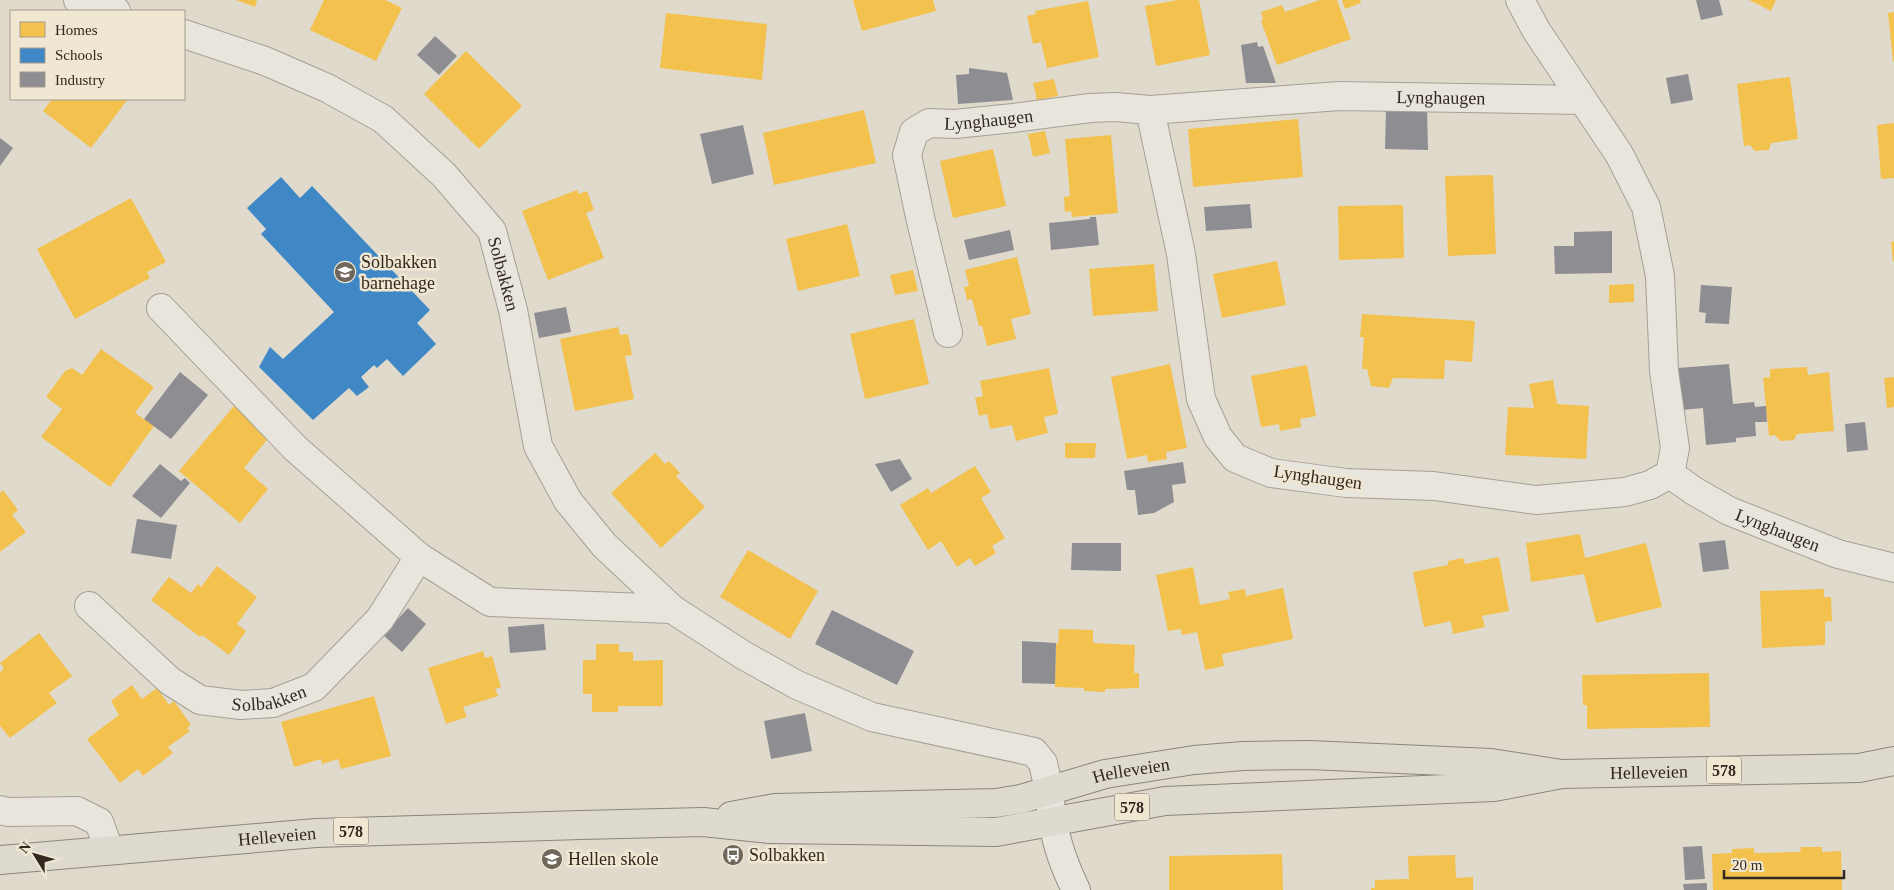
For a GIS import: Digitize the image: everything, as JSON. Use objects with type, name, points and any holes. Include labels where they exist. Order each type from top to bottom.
[{"type":"main road","name":"Helleveien","points":[[703,822],[775,808],[996,803],[1021,799],[1105,774],[1194,760],[1242,756],[1309,755],[1491,763],[1562,774]]},
{"type":"main road","name":"Helleveien","points":[[0,860],[316,833],[703,822],[770,829],[988,832],[1027,827],[1165,800],[1494,787],[1562,774],[1859,768],[1891,763]]},
{"type":"street","points":[[78,0],[113,10]]},
{"type":"street","points":[[1520,0],[1536,30],[1620,154],[1646,207],[1660,276],[1664,370],[1675,448],[1670,474]]},
{"type":"street","name":"Solbakken","points":[[185,34],[274,65],[327,88],[383,119],[444,175],[492,231],[513,310],[538,446],[568,501],[604,545],[672,609],[742,655],[797,685],[872,717],[1034,752],[1043,763],[1049,790],[1051,821],[1063,862],[1076,890]]},
{"type":"street","name":"Lynghaugen","points":[[948,333],[907,155],[914,132],[929,123],[955,124],[1090,108],[1116,107],[1150,110],[1340,96],[1582,100]]},
{"type":"street","name":"Lynghaugen","points":[[1150,110],[1181,254],[1201,399],[1218,437],[1235,458],[1271,472],[1300,477],[1346,483],[1434,486],[1536,500],[1625,492],[1650,485],[1670,474],[1694,491],[1729,511],[1838,554],[1894,568]]},
{"type":"street","points":[[161,308],[295,448],[420,557],[490,602],[672,609]]},
{"type":"street","name":"Solbakken","points":[[89,606],[170,681],[200,700],[241,705],[273,703],[314,687],[380,619],[420,557]]},
{"type":"street","points":[[0,810],[8,812],[77,811],[99,822],[109,850]]},
{"type":"building: Homes","points":[[236,0],[257,0],[255,7]]},
{"type":"building: Homes","points":[[324,0],[385,0],[402,8],[376,61],[310,30]]},
{"type":"building: Homes","points":[[853,0],[933,0],[936,11],[862,31]]},
{"type":"building: Homes","points":[[1178,0],[1199,0],[1210,55],[1156,66],[1145,6]]},
{"type":"building: Homes","points":[[1320,0],[1337,0],[1351,39],[1277,65],[1261,21],[1263,20],[1261,12],[1282,5],[1285,12]]},
{"type":"building: Homes","points":[[1342,0],[1360,0],[1361,3],[1345,9]]},
{"type":"building: Homes","points":[[1749,0],[1776,0],[1771,11]]},
{"type":"building: Homes","points":[[1088,1],[1099,57],[1047,68],[1041,42],[1033,44],[1027,16],[1036,14],[1035,11]]},
{"type":"building: Homes","points":[[1894,12],[1894,61],[1893,61],[1888,13]]},
{"type":"building: Homes","points":[[666,13],[767,24],[762,80],[660,68]]},
{"type":"building: Homes","points":[[466,51],[522,106],[479,149],[424,94]]},
{"type":"building: Homes","points":[[1790,77],[1798,139],[1771,143],[1769,150],[1755,151],[1750,145],[1744,146],[1737,84]]},
{"type":"building: Homes","points":[[1054,79],[1058,96],[1037,100],[1033,83]]},
{"type":"building: Homes","points":[[51,100],[127,100],[91,148],[43,111]]},
{"type":"building: Homes","points":[[864,110],[876,163],[774,185],[763,133]]},
{"type":"building: Homes","points":[[1298,119],[1303,177],[1193,187],[1188,129]]},
{"type":"building: Homes","points":[[1894,123],[1894,178],[1881,179],[1877,125]]},
{"type":"building: Homes","points":[[1045,131],[1050,153],[1033,157],[1028,134]]},
{"type":"building: Homes","points":[[1111,135],[1118,213],[1072,217],[1071,211],[1065,212],[1064,197],[1070,196],[1065,139]]},
{"type":"building: Homes","points":[[993,149],[1006,206],[953,218],[940,161]]},
{"type":"building: Homes","points":[[1493,175],[1496,254],[1448,256],[1445,176]]},
{"type":"building: Homes","points":[[577,190],[579,194],[587,191],[594,210],[586,213],[604,258],[548,280],[522,211]]},
{"type":"building: Homes","points":[[131,198],[166,262],[147,272],[150,278],[75,319],[37,249]]},
{"type":"building: Homes","points":[[1403,205],[1404,258],[1339,260],[1338,206]]},
{"type":"building: Homes","points":[[847,224],[860,276],[798,291],[786,239]]},
{"type":"building: Homes","points":[[1891,242],[1894,242],[1894,261],[1893,261]]},
{"type":"building: Homes","points":[[1017,257],[1031,314],[1011,319],[1016,339],[987,346],[982,326],[979,326],[972,299],[967,300],[964,287],[969,286],[965,270]]},
{"type":"building: Homes","points":[[1277,261],[1286,305],[1222,318],[1213,274]]},
{"type":"building: Homes","points":[[1154,264],[1158,311],[1093,316],[1089,269]]},
{"type":"building: Homes","points":[[913,270],[918,291],[895,295],[890,275]]},
{"type":"building: Homes","points":[[1634,284],[1634,302],[1609,303],[1609,285]]},
{"type":"building: Homes","points":[[1362,314],[1475,321],[1472,362],[1445,360],[1444,379],[1393,378],[1389,388],[1371,386],[1367,369],[1362,369],[1364,337],[1360,337]]},
{"type":"building: Homes","points":[[914,319],[929,384],[865,399],[850,334]]},
{"type":"building: Homes","points":[[618,327],[620,335],[628,334],[632,355],[625,356],[634,399],[575,411],[560,339]]},
{"type":"building: Homes","points":[[101,349],[154,387],[135,413],[154,426],[110,487],[41,437],[62,409],[46,397],[65,371],[72,368],[82,375]]},
{"type":"building: Homes","points":[[1170,364],[1187,448],[1166,452],[1167,459],[1148,462],[1147,455],[1127,459],[1111,377]]},
{"type":"building: Homes","points":[[1307,365],[1316,416],[1300,419],[1301,427],[1280,431],[1279,424],[1261,427],[1251,376]]},
{"type":"building: Homes","points":[[1807,367],[1808,375],[1829,372],[1834,431],[1797,434],[1794,440],[1780,441],[1775,435],[1769,436],[1763,378],[1770,377],[1770,369]]},
{"type":"building: Homes","points":[[1049,368],[1058,414],[1044,417],[1048,433],[1016,441],[1012,425],[990,429],[987,414],[979,416],[975,398],[983,396],[980,381]]},
{"type":"building: Homes","points":[[1894,377],[1894,407],[1887,408],[1884,378]]},
{"type":"building: Homes","points":[[1553,380],[1557,404],[1589,406],[1586,459],[1505,455],[1508,407],[1534,408],[1529,384]]},
{"type":"building: Homes","points":[[234,406],[270,436],[244,468],[268,489],[240,523],[179,471]]},
{"type":"building: Homes","points":[[1065,443],[1096,443],[1095,458],[1065,458]]},
{"type":"building: Homes","points":[[655,453],[665,464],[669,461],[680,473],[676,476],[705,507],[661,548],[611,493]]},
{"type":"building: Homes","points":[[975,466],[991,492],[981,498],[1005,538],[992,546],[996,553],[975,566],[970,558],[957,567],[941,541],[928,550],[900,505],[928,488],[931,493]]},
{"type":"building: Homes","points":[[3,490],[18,510],[12,515],[26,532],[0,552],[0,493]]},
{"type":"building: Homes","points":[[1580,534],[1585,558],[1646,543],[1662,607],[1596,623],[1584,574],[1531,582],[1526,543]]},
{"type":"building: Homes","points":[[748,550],[818,591],[790,639],[720,597]]},
{"type":"building: Homes","points":[[1499,557],[1509,611],[1482,616],[1485,627],[1453,634],[1451,621],[1424,627],[1413,572],[1448,565],[1448,561],[1463,558],[1465,564]]},
{"type":"building: Homes","points":[[217,566],[257,597],[237,624],[246,631],[229,655],[202,635],[200,637],[151,600],[169,577],[191,593],[198,584],[201,587]]},
{"type":"building: Homes","points":[[1193,567],[1200,605],[1230,599],[1228,592],[1245,589],[1246,596],[1283,588],[1293,639],[1222,654],[1224,666],[1205,670],[1197,632],[1182,635],[1181,629],[1168,631],[1156,575]]},
{"type":"building: Homes","points":[[1824,589],[1824,597],[1831,597],[1832,621],[1825,622],[1825,645],[1762,648],[1760,591]]},
{"type":"building: Homes","points":[[1059,629],[1093,630],[1093,643],[1135,645],[1134,673],[1139,673],[1139,688],[1105,689],[1105,692],[1084,691],[1084,688],[1055,687],[1056,643],[1058,644]]},
{"type":"building: Homes","points":[[39,633],[72,676],[49,693],[57,703],[10,738],[0,726],[0,672],[4,669],[0,663]]},
{"type":"building: Homes","points":[[596,644],[619,644],[619,652],[633,652],[633,661],[663,660],[663,706],[618,706],[618,712],[592,712],[592,694],[583,694],[583,660],[596,660]]},
{"type":"building: Homes","points":[[483,651],[485,658],[492,656],[501,687],[495,689],[498,696],[463,707],[467,717],[446,724],[428,668]]},
{"type":"building: Homes","points":[[1709,673],[1710,727],[1587,729],[1587,705],[1583,705],[1582,675]]},
{"type":"building: Homes","points":[[132,685],[142,699],[157,688],[169,705],[174,701],[191,725],[187,728],[190,731],[168,747],[173,753],[143,776],[138,769],[120,783],[87,739],[119,715],[111,701]]},
{"type":"building: Homes","points":[[374,696],[391,756],[341,769],[338,759],[322,764],[321,759],[294,767],[281,722]]},
{"type":"building: Homes","points":[[1801,847],[1822,847],[1822,852],[1841,851],[1842,890],[1713,890],[1712,854],[1732,853],[1732,849],[1754,848],[1754,853],[1800,852]]},
{"type":"building: Homes","points":[[1282,854],[1283,890],[1169,890],[1169,856]]},
{"type":"building: Homes","points":[[1455,855],[1456,878],[1473,877],[1473,890],[1371,890],[1371,888],[1375,888],[1375,880],[1409,879],[1408,856]]},
{"type":"building: Schools","name":"Solbakken barnehage","points":[[281,177],[300,198],[312,186],[430,310],[417,323],[436,344],[403,376],[387,359],[377,368],[374,365],[361,377],[369,387],[357,396],[349,388],[313,420],[259,367],[270,347],[283,359],[334,312],[261,234],[266,229],[247,208]]},
{"type":"building: Industry","points":[[1696,0],[1719,0],[1723,15],[1701,20]]},
{"type":"building: Industry","points":[[435,36],[457,56],[439,75],[417,55]]},
{"type":"building: Industry","points":[[1257,42],[1258,47],[1263,46],[1276,83],[1246,83],[1241,45]]},
{"type":"building: Industry","points":[[969,68],[1007,73],[1013,100],[958,104],[956,75],[969,74]]},
{"type":"building: Industry","points":[[1688,74],[1693,100],[1671,104],[1666,78]]},
{"type":"building: Industry","points":[[1386,109],[1427,109],[1428,150],[1385,149]]},
{"type":"building: Industry","points":[[743,125],[754,174],[712,184],[700,134]]},
{"type":"building: Industry","points":[[0,138],[13,148],[0,166]]},
{"type":"building: Industry","points":[[1250,204],[1252,228],[1206,231],[1204,207]]},
{"type":"building: Industry","points":[[1090,217],[1096,217],[1099,245],[1051,250],[1049,223],[1090,219]]},
{"type":"building: Industry","points":[[1010,230],[1014,250],[969,260],[964,240]]},
{"type":"building: Industry","points":[[1612,231],[1612,273],[1555,274],[1554,246],[1574,246],[1574,232]]},
{"type":"building: Industry","points":[[1701,285],[1732,287],[1729,324],[1705,323],[1706,313],[1699,312]]},
{"type":"building: Industry","points":[[566,307],[571,332],[539,338],[534,313]]},
{"type":"building: Industry","points":[[1729,364],[1733,404],[1754,402],[1755,407],[1766,406],[1767,422],[1755,422],[1756,436],[1736,438],[1736,442],[1706,445],[1703,408],[1682,410],[1678,368]]},
{"type":"building: Industry","points":[[180,372],[208,395],[171,439],[144,419]]},
{"type":"building: Industry","points":[[1865,422],[1868,450],[1847,452],[1845,424]]},
{"type":"building: Industry","points":[[900,459],[912,479],[891,492],[875,464]]},
{"type":"building: Industry","points":[[1183,462],[1186,483],[1172,485],[1174,502],[1154,513],[1138,515],[1135,490],[1127,490],[1124,471]]},
{"type":"building: Industry","points":[[160,464],[181,481],[185,478],[190,483],[161,518],[132,496]]},
{"type":"building: Industry","points":[[137,519],[177,525],[171,559],[131,553]]},
{"type":"building: Industry","points":[[1725,540],[1729,569],[1703,572],[1699,543]]},
{"type":"building: Industry","points":[[1072,543],[1121,543],[1121,571],[1071,570]]},
{"type":"building: Industry","points":[[408,608],[426,624],[402,652],[383,635]]},
{"type":"building: Industry","points":[[832,610],[914,651],[897,685],[815,644]]},
{"type":"building: Industry","points":[[544,624],[546,650],[510,653],[508,627]]},
{"type":"building: Industry","points":[[1022,641],[1056,643],[1055,684],[1022,683]]},
{"type":"building: Industry","points":[[805,713],[812,751],[771,759],[764,721]]},
{"type":"building: Industry","points":[[1702,846],[1705,879],[1685,880],[1683,847]]},
{"type":"building: Industry","points":[[1707,883],[1707,890],[1684,890],[1683,884]]},
{"type":"place","name":"Solbakken barnehage","points":[[345,272]]},
{"type":"place","name":"Solbakken","points":[[733,855]]},
{"type":"place","name":"Hellen skole","points":[[552,859]]}]
